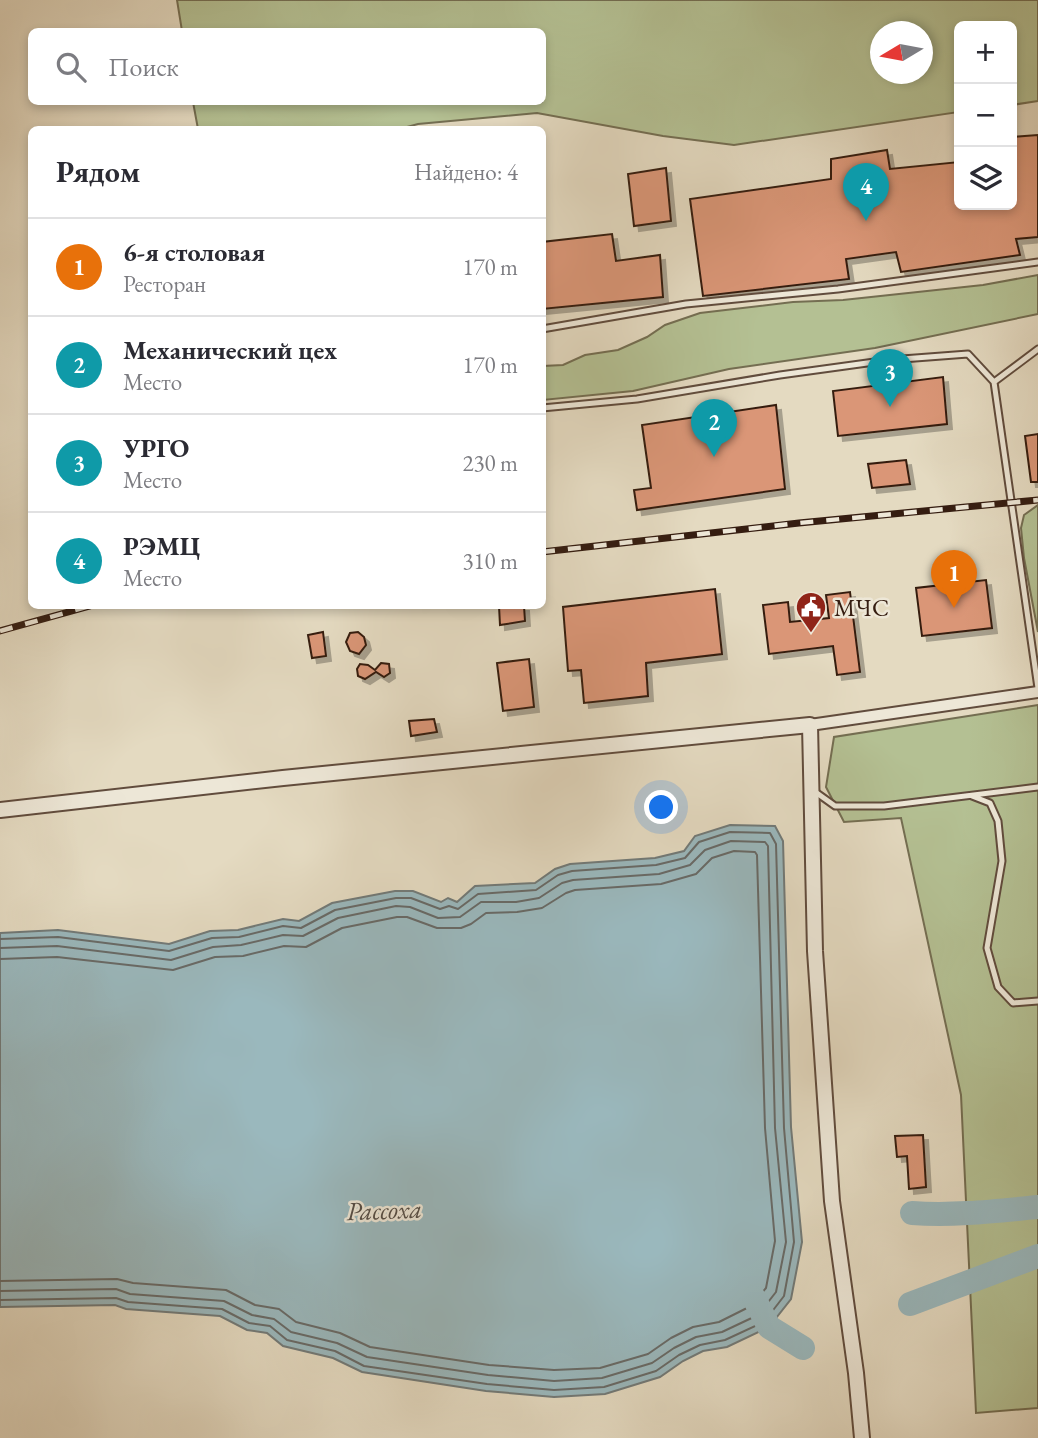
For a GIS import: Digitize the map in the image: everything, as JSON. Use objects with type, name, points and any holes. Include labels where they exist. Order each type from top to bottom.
[{"type":"street","points":[[0,810],[283,778],[810,725],[1038,690]]},
{"type":"street","points":[[810,725],[815,951],[832,1201],[856,1373],[862,1438]]},
{"type":"lane","points":[[546,328],[686,304],[838,289],[1038,262]]},
{"type":"lane","points":[[994,382],[1038,349]]},
{"type":"lane","points":[[546,408],[637,400],[780,375],[889,360],[968,354],[994,382],[1038,690]]},
{"type":"lane","points":[[811,789],[835,806],[884,806],[1038,787]]},
{"type":"lane","points":[[972,796],[990,803],[998,821],[1002,861],[987,948],[998,987],[1013,1003],[1038,1001]]},
{"type":"green space","points":[[177,0],[1038,0],[1038,101],[1017,104],[1017,21],[954,21],[954,113],[734,145],[663,136],[537,113],[411,126],[197,126],[194,105],[546,105],[546,28],[182,28]]},
{"type":"green space","points":[[1038,275],[1038,314],[875,348],[729,369],[633,391],[546,400],[546,366],[563,365],[585,355],[618,350],[647,337],[665,325],[700,313],[983,285]]},
{"type":"green space","points":[[1038,505],[1038,632],[1021,528],[1024,515]]},
{"type":"green space","points":[[1038,705],[1038,1408],[976,1413],[961,1095],[901,818],[844,822],[826,787],[834,737]]},
{"type":"water","name":"Рассоха","points":[[730,825],[775,826],[783,841],[791,1127],[802,1242],[791,1299],[769,1327],[727,1347],[703,1351],[660,1377],[605,1394],[554,1397],[486,1391],[362,1372],[333,1358],[283,1346],[267,1333],[247,1330],[220,1316],[126,1309],[115,1305],[0,1307],[0,933],[58,930],[169,944],[210,931],[238,930],[283,919],[299,921],[332,903],[395,891],[413,891],[441,902],[448,898],[457,902],[475,886],[535,883],[555,869],[570,864],[655,858],[684,851],[695,836]]},
{"type":"building","points":[[1038,135],[1038,237],[1016,239],[1020,255],[901,272],[896,252],[846,259],[849,279],[703,296],[690,199],[831,179],[831,159],[887,150],[890,169],[954,163],[954,210],[1017,210],[1017,137]]},
{"type":"building","points":[[666,168],[671,221],[634,226],[628,174]]},
{"type":"building","points":[[612,234],[616,261],[660,255],[663,297],[546,309],[546,242]]},
{"type":"building","points":[[943,377],[947,424],[838,436],[833,391]]},
{"type":"building","points":[[776,405],[785,489],[637,510],[634,490],[651,488],[642,425]]},
{"type":"building","points":[[1038,434],[1038,482],[1031,482],[1025,436]]},
{"type":"building","points":[[906,460],[910,484],[872,488],[868,464]]},
{"type":"building","points":[[986,580],[992,628],[922,636],[916,588]]},
{"type":"building","points":[[715,589],[722,654],[646,663],[648,696],[584,703],[581,670],[568,671],[563,607]]},
{"type":"building","name":"МЧС","points":[[850,592],[860,672],[837,675],[833,646],[769,654],[763,605],[788,602],[790,622],[829,618],[826,595]]},
{"type":"building","points":[[499,609],[524,609],[525,621],[500,625]]},
{"type":"building","points":[[323,632],[326,656],[312,658],[308,635]]},
{"type":"building","points":[[358,632],[364,637],[366,645],[359,654],[350,651],[346,642],[350,633]]},
{"type":"building","points":[[529,659],[534,707],[503,711],[497,663]]},
{"type":"building","points":[[381,663],[389,664],[390,673],[384,677],[376,672],[365,679],[358,676],[357,669],[360,664],[375,670]]},
{"type":"building","points":[[434,719],[437,732],[411,736],[409,721]]},
{"type":"building","points":[[923,1135],[926,1187],[909,1189],[907,1156],[897,1157],[895,1136]]},
{"type":"waterway","points":[[912,1213],[959,1213],[1038,1207]]},
{"type":"waterway","points":[[910,1304],[1038,1256]]},
{"type":"waterway","points":[[754,1298],[769,1327],[803,1348]]},
{"type":"railway","points":[[546,552],[1038,500]]},
{"type":"railway","points":[[0,631],[79,609]]},
{"type":"place","name":"РЭМЦ","points":[[866,221]]},
{"type":"place","name":"УРГО","points":[[890,407]]},
{"type":"place","name":"Механический цех","points":[[714,457]]},
{"type":"place","name":"6-я столовая","points":[[954,608]]},
{"type":"place","name":"МЧС","points":[[811,634]]}]
